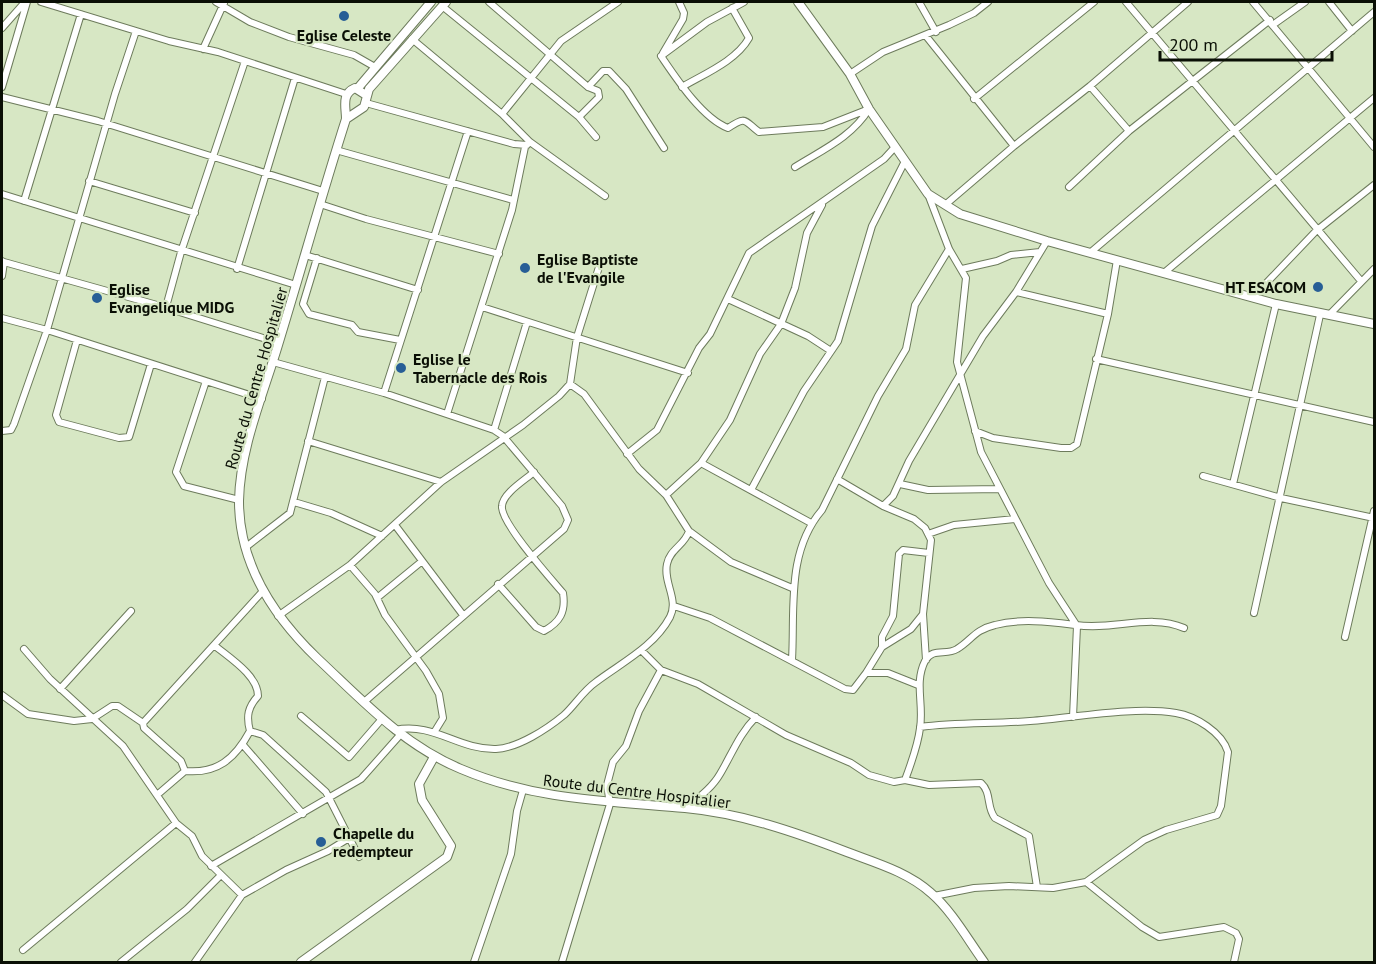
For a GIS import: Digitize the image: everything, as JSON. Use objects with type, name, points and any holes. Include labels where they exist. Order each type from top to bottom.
[{"type":"street","points":[[2,28],[26,2]]},
{"type":"street","points":[[2,87],[26,2]]},
{"type":"street","points":[[40,2],[245,61],[346,94],[358,88],[431,2]]},
{"type":"street","points":[[216,2],[225,3],[250,22],[289,37],[354,55],[375,67]]},
{"type":"street","points":[[489,2],[588,87],[598,91],[599,97],[579,117]]},
{"type":"street","points":[[502,114],[561,41],[618,2]]},
{"type":"street","points":[[661,56],[683,19],[684,13],[679,2]]},
{"type":"street","points":[[661,56],[707,22],[744,2]]},
{"type":"street","points":[[798,2],[850,74],[868,109],[928,194],[949,249],[966,278],[957,362],[959,375],[981,452],[1049,583],[1077,626],[1073,717]]},
{"type":"street","points":[[920,2],[936,32]]},
{"type":"street","points":[[850,74],[883,52],[936,32],[974,13],[988,2]]},
{"type":"street","points":[[974,99],[1094,2]]},
{"type":"street","points":[[1126,2],[1316,231],[1361,281]]},
{"type":"street","points":[[945,205],[1188,2]]},
{"type":"street","points":[[1253,2],[1374,147]]},
{"type":"street","points":[[1069,187],[1129,131],[1272,22],[1305,2]]},
{"type":"street","points":[[1329,2],[1352,31]]},
{"type":"street","points":[[203,49],[225,3]]},
{"type":"street","points":[[346,119],[357,111],[412,39],[444,4],[579,117],[596,137]]},
{"type":"street","points":[[682,87],[724,62],[749,38],[732,8]]},
{"type":"street","points":[[1091,252],[1374,12]]},
{"type":"street","points":[[24,201],[81,14]]},
{"type":"street","points":[[2,431],[11,430],[14,424],[47,330],[89,181],[136,31]]},
{"type":"street","points":[[926,36],[974,99],[1014,146]]},
{"type":"street","points":[[412,39],[502,114],[528,145],[605,196]]},
{"type":"street","points":[[661,56],[682,87],[721,125],[728,128],[742,120],[747,121],[759,132],[824,127],[868,109]]},
{"type":"street","points":[[166,308],[181,252],[245,61]]},
{"type":"street","points":[[588,87],[603,71],[609,71],[626,89],[664,148]]},
{"type":"street","points":[[237,269],[295,78]]},
{"type":"street","points":[[1090,86],[1129,131]]},
{"type":"street","points":[[358,88],[366,99],[468,131],[528,145]]},
{"type":"street","name":"Route du Centre Hospitalier","points":[[346,94],[346,119],[248,447],[240,500],[246,547],[262,591],[278,616],[306,647],[381,720],[435,757],[463,771],[523,790],[610,804],[686,808],[741,818],[812,839],[904,874],[934,896],[984,963]]},
{"type":"street","points":[[2,98],[106,124],[323,191]]},
{"type":"street","points":[[1165,272],[1276,182],[1374,98]]},
{"type":"street","points":[[346,105],[357,111]]},
{"type":"street","points":[[795,167],[860,125],[868,109]]},
{"type":"street","points":[[384,393],[468,131]]},
{"type":"street","points":[[447,414],[499,254],[528,145]]},
{"type":"street","points":[[627,454],[657,430],[699,348],[710,334],[749,253],[884,159],[895,147]]},
{"type":"street","points":[[336,150],[513,200]]},
{"type":"street","points":[[751,490],[804,391],[838,341],[872,226],[904,163]]},
{"type":"street","points":[[89,181],[195,213]]},
{"type":"street","points":[[1254,296],[1316,231],[1374,185]]},
{"type":"street","points":[[2,194],[181,252],[296,285]]},
{"type":"street","points":[[928,194],[960,214],[1047,241],[1165,272],[1192,282],[1254,296],[1276,304],[1320,315],[1374,324]]},
{"type":"street","points":[[666,495],[701,463],[730,420],[760,354],[781,324],[795,288],[807,233],[824,202]]},
{"type":"street","points":[[320,204],[366,219],[434,235],[499,254]]},
{"type":"street","points":[[883,506],[900,484],[909,461],[983,336],[1016,291],[1047,241]]},
{"type":"street","points":[[792,660],[792,588],[804,539],[811,523],[822,510],[878,396],[906,348],[915,305],[949,249]]},
{"type":"street","points":[[962,269],[988,264],[1011,255],[1040,252]]},
{"type":"street","points":[[305,255],[417,290]]},
{"type":"street","points":[[317,258],[303,304],[309,314],[352,325],[358,332],[400,340]]},
{"type":"street","points":[[975,431],[993,438],[1071,448],[1081,435],[1118,260]]},
{"type":"street","points":[[2,276],[3,262],[62,277],[279,343]]},
{"type":"street","points":[[278,616],[350,566],[441,482],[503,436],[523,425],[570,384],[577,338],[599,267]]},
{"type":"street","points":[[1329,315],[1374,269]]},
{"type":"street","points":[[1016,291],[1108,314]]},
{"type":"street","points":[[728,299],[831,351]]},
{"type":"street","points":[[1233,484],[1276,304]]},
{"type":"street","points":[[482,307],[688,373]]},
{"type":"street","points":[[1254,613],[1320,315]]},
{"type":"street","points":[[2,318],[47,330],[262,399]]},
{"type":"street","points":[[494,430],[527,322]]},
{"type":"street","points":[[77,340],[56,415],[59,422],[119,438],[129,437],[151,364]]},
{"type":"street","points":[[1096,359],[1374,422]]},
{"type":"street","points":[[273,362],[384,393],[494,430],[503,436],[562,506],[568,520],[564,529],[531,555],[364,702]]},
{"type":"street","points":[[246,547],[290,513],[294,502],[296,482],[325,377]]},
{"type":"street","points":[[207,381],[176,472],[184,486],[240,500]]},
{"type":"street","points":[[570,384],[584,393],[627,454],[666,495],[689,531],[730,562],[792,588]]},
{"type":"street","points":[[308,441],[441,482]]},
{"type":"street","points":[[701,463],[811,523]]},
{"type":"street","points":[[498,584],[536,627],[544,631],[556,624],[563,614],[563,593],[531,555],[504,516],[502,506],[506,496],[534,472]]},
{"type":"street","points":[[1203,476],[1281,498],[1374,515],[1346,637]]},
{"type":"street","points":[[837,479],[883,506],[914,519],[926,528],[928,534],[930,553],[923,614],[926,660],[918,685],[921,698],[920,727],[905,780]]},
{"type":"street","points":[[900,484],[928,490],[1000,489]]},
{"type":"street","points":[[294,502],[331,513],[382,536]]},
{"type":"street","points":[[928,534],[954,525],[1015,519]]},
{"type":"street","points":[[395,525],[463,615]]},
{"type":"street","points":[[211,866],[361,779],[398,733],[412,726],[435,731],[480,749],[509,747],[563,715],[593,684],[641,650],[658,634],[674,606],[666,576],[667,565],[672,551],[687,538],[689,531]]},
{"type":"street","points":[[882,647],[882,637],[893,616],[899,554],[903,550],[930,553]]},
{"type":"street","points":[[376,598],[421,562]]},
{"type":"street","points":[[350,566],[376,598],[385,615],[439,694],[443,718],[435,731]]},
{"type":"street","points":[[143,723],[262,591]]},
{"type":"street","points":[[674,606],[710,618],[845,689],[853,690],[882,647],[911,629],[923,614]]},
{"type":"street","points":[[60,689],[131,610]]},
{"type":"street","points":[[926,660],[936,652],[958,649],[970,636],[994,625],[1015,622],[1059,622],[1077,626],[1157,622],[1185,628]]},
{"type":"street","points":[[157,795],[185,771],[215,770],[243,745],[250,731],[247,720],[250,705],[258,696],[258,689],[238,664],[214,645]]},
{"type":"street","points":[[24,649],[60,689],[123,746],[176,823],[192,836],[202,856],[242,895]]},
{"type":"street","points":[[641,650],[661,670],[698,684],[786,735],[850,763],[869,775],[894,782],[905,780],[929,785],[981,783],[985,785],[991,814],[1029,836],[1037,887]]},
{"type":"street","points":[[562,963],[610,804],[607,785],[613,762],[626,746],[639,711],[661,670]]},
{"type":"street","points":[[866,673],[888,673],[918,685]]},
{"type":"street","points":[[2,695],[28,714],[74,721],[92,718],[112,706],[118,706],[143,723],[144,728],[181,761],[185,771]]},
{"type":"street","points":[[920,727],[1153,712],[1187,715],[1199,720],[1226,745],[1228,752],[1221,807],[1217,815],[1166,830],[1144,840],[1086,882],[1053,888],[990,887],[934,896]]},
{"type":"street","points":[[301,716],[349,757],[381,720]]},
{"type":"street","points":[[686,808],[710,788],[720,776],[738,738],[756,717]]},
{"type":"street","points":[[250,731],[263,735],[326,792],[328,800],[359,857]]},
{"type":"street","points":[[243,745],[303,814]]},
{"type":"street","points":[[302,963],[435,866],[451,851],[451,846],[422,800],[418,784],[435,757]]},
{"type":"street","points":[[474,963],[511,854],[517,811],[523,790]]},
{"type":"street","points":[[23,950],[176,823]]},
{"type":"street","points":[[195,963],[242,895],[349,838]]},
{"type":"street","points":[[121,963],[187,909],[220,876]]},
{"type":"street","points":[[1086,882],[1142,927],[1159,937],[1224,927],[1231,930],[1239,939],[1234,963]]},
{"type":"place","name":"Eglise Celeste","points":[[344,16]]},
{"type":"place","name":"Eglise Baptiste de l'Evangile","points":[[525,268]]},
{"type":"place","name":"HT ESACOM","points":[[1318,287]]},
{"type":"place","name":"Eglise Evangelique MIDG","points":[[97,298]]},
{"type":"place","name":"Eglise le Tabernacle des Rois","points":[[401,368]]},
{"type":"place","name":"Chapelle du redempteur","points":[[321,842]]}]
